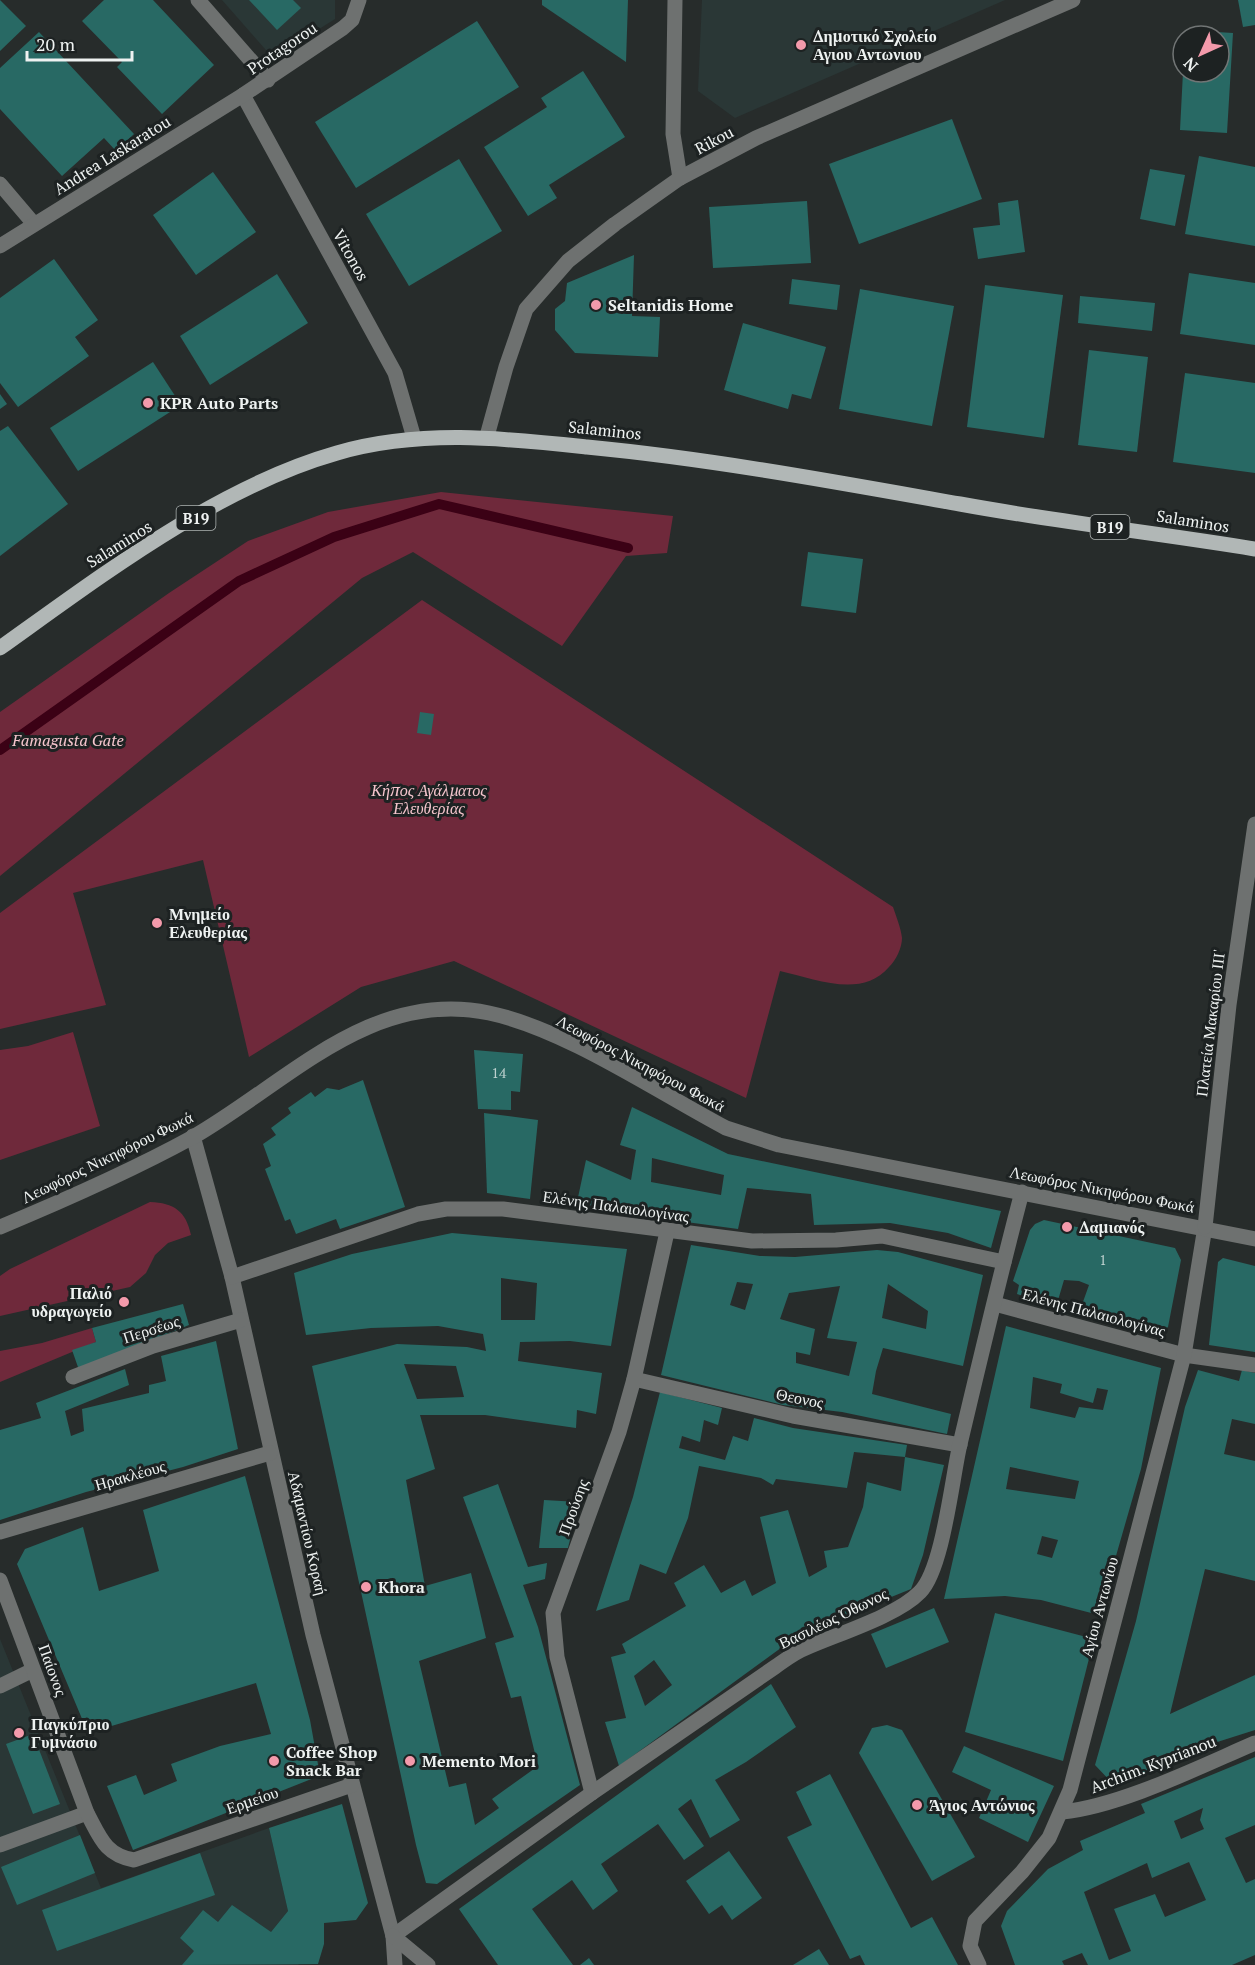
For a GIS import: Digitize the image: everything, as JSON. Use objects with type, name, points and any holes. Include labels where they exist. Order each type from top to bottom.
[{"type":"main road","name":"Salaminos","points":[[0,648],[103,574],[250,485],[338,453],[414,438],[487,436],[739,465],[966,506],[1255,549]]},
{"type":"street","points":[[198,0],[268,80]]},
{"type":"street","name":"Protagorou","points":[[243,95],[343,28],[352,20],[359,0]]},
{"type":"street","points":[[675,0],[673,134],[680,178]]},
{"type":"street","name":"Rikou","points":[[487,436],[506,367],[526,309],[568,261],[680,178],[756,138],[1073,0]]},
{"type":"street","name":"Andrea Laskaratou","points":[[0,246],[243,95]]},
{"type":"street","name":"Vitonos","points":[[243,95],[395,373],[414,438]]},
{"type":"street","points":[[0,184],[34,224]]},
{"type":"street","name":"Πλατεία Μακαρίου ΙΙΙ'","points":[[1205,1227],[1229,1005],[1255,824]]},
{"type":"street","name":"Λεωφόρος Νικηφόρου Φωκά","points":[[0,1227],[60,1202],[193,1136],[303,1064],[368,1026],[394,1016],[431,1010],[465,1010],[508,1018],[564,1041],[726,1128],[749,1137],[778,1145],[1205,1227],[1255,1239]]},
{"type":"street","name":"Αδαμαντίου Κοραή","points":[[193,1136],[232,1277],[270,1453],[352,1785],[393,1936],[395,1965]]},
{"type":"street","name":"Βασιλέως Όθωνος","points":[[393,1936],[592,1793],[803,1649],[867,1622],[908,1602],[921,1592],[929,1580],[939,1547],[960,1445],[1022,1192]]},
{"type":"street","name":"Ελένης Παλαιολογίνας","points":[[232,1277],[418,1214],[446,1209],[503,1209],[667,1232],[752,1241],[836,1240],[882,1236],[1004,1263]]},
{"type":"street","name":"Αγίου Αντωνίου","points":[[979,1965],[970,1946],[975,1922],[1022,1872],[1049,1838],[1062,1812],[1184,1355],[1205,1227]]},
{"type":"street","name":"Προύσης","points":[[592,1793],[557,1657],[553,1613],[619,1432],[634,1379],[667,1232]]},
{"type":"street","name":"Ελένης Παλαιολογίνας","points":[[995,1304],[1184,1355],[1255,1365]]},
{"type":"street","name":"Περσέως","points":[[73,1377],[153,1346],[242,1320]]},
{"type":"street","name":"Θεονος","points":[[634,1379],[793,1416],[960,1445]]},
{"type":"street","name":"Ηρακλέους","points":[[0,1532],[270,1453]]},
{"type":"street","name":"Παίονος","points":[[0,1580],[87,1813],[104,1845],[120,1858],[134,1860],[163,1849]]},
{"type":"street","points":[[0,1686],[33,1670]]},
{"type":"street","name":"Archim. Kyprianou","points":[[1062,1812],[1084,1810],[1174,1778],[1255,1743]]},
{"type":"street","name":"Ερμείου","points":[[163,1849],[352,1785]]},
{"type":"street","points":[[0,1845],[87,1813]]},
{"type":"street","points":[[393,1936],[428,1965]]},
{"type":"shaded area","points":[[222,0],[335,0],[335,19],[273,58]]},
{"type":"shaded area","name":"Δημοτικό Σχολείο Αγιου Αντωνιου","points":[[702,0],[1005,0],[735,118],[698,91]]},
{"type":"shaded area","name":"Παγκύπριο Γυμνάσιο","points":[[0,1639],[101,1888],[269,1828],[288,1911],[271,1932],[299,1965],[0,1965]]},
{"type":"green space","name":"Famagusta Gate","points":[[441,492],[673,516],[667,553],[626,556],[562,646],[413,552],[362,578],[0,876],[0,712],[169,593],[248,541],[328,512]]},
{"type":"green space","name":"Κήπος Αγάλματος Ελευθερίας","points":[[422,600],[893,907],[900,926],[902,942],[892,964],[878,977],[852,984],[823,982],[780,971],[746,1098],[454,961],[361,987],[249,1057],[203,860],[73,893],[106,1005],[0,1029],[0,913]]},
{"type":"green space","points":[[73,1032],[100,1126],[0,1160],[0,1050],[28,1046]]},
{"type":"green space","points":[[150,1202],[166,1204],[178,1210],[186,1220],[191,1235],[168,1243],[155,1255],[146,1273],[130,1287],[0,1316],[0,1276],[10,1269]]},
{"type":"green space","points":[[92,1328],[96,1342],[0,1382],[0,1351],[42,1343]]},
{"type":"building","points":[[0,0],[26,26],[0,51]]},
{"type":"building","points":[[104,0],[153,0],[214,65],[162,114],[117,67],[122,62],[82,21]]},
{"type":"building","points":[[249,0],[293,0],[301,8],[277,30]]},
{"type":"building","points":[[542,0],[628,0],[626,62],[542,5]]},
{"type":"building","points":[[1238,0],[1255,0],[1255,25],[1243,27]]},
{"type":"building","points":[[477,21],[519,87],[356,188],[315,122]]},
{"type":"building","points":[[39,32],[134,134],[116,151],[104,138],[62,176],[0,109],[0,68]]},
{"type":"building","points":[[1231,33],[1233,33],[1231,66]]},
{"type":"building","points":[[583,71],[625,137],[549,185],[557,198],[528,216],[484,147],[547,107],[541,98]]},
{"type":"building","points":[[1182,84],[1230,84],[1227,133],[1180,130]]},
{"type":"building","points":[[952,119],[982,199],[859,244],[829,164]]},
{"type":"building","points":[[1199,156],[1255,167],[1255,246],[1185,234]]},
{"type":"building","points":[[459,159],[502,231],[409,286],[366,214]]},
{"type":"building","points":[[1150,169],[1185,175],[1175,226],[1140,219]]},
{"type":"building","points":[[213,172],[256,232],[196,275],[153,215]]},
{"type":"building","points":[[1018,200],[1025,252],[978,259],[973,228],[1000,225],[998,203]]},
{"type":"building","points":[[807,201],[811,263],[713,268],[709,207]]},
{"type":"building","name":"Seltanidis Home","points":[[634,255],[632,316],[660,317],[658,357],[575,353],[555,330],[555,309],[565,301],[567,283]]},
{"type":"building","points":[[54,259],[98,320],[75,337],[89,356],[18,407],[0,383],[0,298]]},
{"type":"building","points":[[1189,273],[1255,283],[1255,345],[1180,334]]},
{"type":"building","points":[[277,274],[308,323],[210,385],[180,336]]},
{"type":"building","points":[[792,279],[840,285],[837,310],[789,304]]},
{"type":"building","points":[[985,285],[1063,295],[1044,438],[967,427]]},
{"type":"building","points":[[860,289],[954,306],[932,426],[839,409]]},
{"type":"building","points":[[1080,296],[1155,303],[1152,331],[1078,323]]},
{"type":"building","points":[[743,323],[826,347],[811,399],[792,394],[788,409],[724,390]]},
{"type":"building","points":[[1089,350],[1148,357],[1137,452],[1078,445]]},
{"type":"building","points":[[153,362],[181,405],[78,471],[50,428]]},
{"type":"building","points":[[1185,373],[1255,383],[1255,473],[1173,462]]},
{"type":"building","points":[[0,394],[7,404],[0,409]]},
{"type":"building","points":[[8,426],[68,504],[0,556],[0,431]]},
{"type":"building","points":[[808,552],[863,559],[856,613],[801,606]]},
{"type":"building","points":[[420,712],[434,714],[431,735],[417,733]]},
{"type":"building","points":[[474,1050],[523,1054],[520,1092],[511,1091],[511,1110],[478,1109]]},
{"type":"building","points":[[363,1080],[405,1207],[340,1229],[336,1219],[296,1234],[290,1219],[285,1221],[265,1169],[271,1166],[263,1144],[276,1135],[271,1128],[291,1113],[288,1108],[311,1092],[315,1097],[327,1088],[339,1090]]},
{"type":"building","points":[[632,1107],[728,1154],[1001,1211],[991,1248],[948,1233],[890,1223],[814,1225],[811,1194],[747,1188],[738,1229],[627,1214],[577,1202],[586,1160],[631,1180],[636,1150],[620,1145]],"holes":[[[652,1158],[724,1175],[721,1195],[651,1182]]]},
{"type":"building","points":[[484,1113],[538,1120],[530,1199],[487,1193]]},
{"type":"building","points":[[1044,1220],[1175,1248],[1181,1260],[1168,1327],[1160,1333],[1079,1313],[1089,1285],[1079,1281],[1064,1280],[1056,1307],[1017,1294],[1019,1285],[1013,1281],[1030,1230],[1035,1224]]},
{"type":"building","points":[[452,1233],[627,1249],[611,1346],[570,1341],[520,1342],[518,1361],[602,1373],[596,1414],[577,1410],[576,1428],[485,1415],[420,1415],[435,1469],[406,1480],[425,1586],[471,1573],[486,1638],[419,1661],[449,1787],[466,1783],[475,1825],[499,1808],[492,1799],[538,1766],[521,1696],[511,1698],[495,1643],[514,1637],[463,1497],[498,1484],[528,1567],[547,1563],[545,1579],[523,1585],[538,1627],[580,1785],[437,1884],[426,1883],[416,1845],[312,1366],[397,1344],[467,1347],[486,1351],[483,1334],[438,1326],[371,1328],[306,1335],[294,1273],[352,1254]],"holes":[[[501,1278],[537,1283],[535,1320],[501,1320]],[[404,1364],[456,1366],[464,1397],[417,1399]]]},
{"type":"building","points":[[691,1245],[760,1256],[795,1257],[877,1250],[898,1252],[983,1275],[963,1366],[883,1348],[876,1371],[872,1394],[951,1414],[947,1434],[842,1412],[783,1405],[661,1375]],"holes":[[[737,1282],[753,1284],[745,1310],[730,1305]],[[888,1284],[928,1311],[926,1329],[882,1318]],[[840,1286],[827,1338],[857,1342],[849,1376],[796,1363],[796,1352],[810,1355],[815,1329],[780,1319],[789,1293]]]},
{"type":"building","points":[[1223,1258],[1255,1266],[1255,1352],[1209,1345],[1218,1262]]},
{"type":"building","points":[[183,1304],[189,1325],[79,1370],[72,1350],[96,1342],[92,1328]]},
{"type":"building","points":[[1006,1326],[1161,1368],[1141,1469],[1099,1615],[1041,1600],[1005,1596],[944,1599]],"holes":[[[1033,1377],[1062,1384],[1060,1393],[1093,1403],[1097,1388],[1108,1390],[1103,1410],[1079,1407],[1075,1418],[1030,1408]],[[1010,1467],[1079,1481],[1075,1499],[1006,1489]],[[1042,1536],[1058,1540],[1052,1558],[1037,1554]]]},
{"type":"building","points":[[216,1341],[238,1449],[183,1467],[86,1492],[0,1520],[0,1430],[41,1418],[36,1403],[125,1369],[129,1385],[65,1411],[71,1436],[84,1431],[82,1409],[149,1393],[149,1385],[166,1381],[161,1356]]},
{"type":"building","points":[[1198,1370],[1239,1381],[1242,1370],[1255,1373],[1255,1424],[1232,1419],[1224,1454],[1255,1461],[1255,1581],[1205,1569],[1170,1714],[1255,1675],[1255,1730],[1211,1744],[1114,1785],[1095,1765],[1136,1621],[1185,1407]]},
{"type":"building","points":[[660,1392],[722,1408],[718,1425],[704,1420],[700,1442],[682,1436],[679,1448],[725,1460],[733,1436],[748,1441],[754,1418],[793,1428],[907,1445],[905,1457],[854,1452],[847,1488],[776,1479],[773,1485],[761,1478],[699,1466],[688,1518],[666,1574],[640,1564],[629,1600],[596,1611],[633,1497]]},
{"type":"building","points":[[905,1457],[944,1465],[923,1555],[911,1589],[800,1634],[619,1766],[605,1722],[626,1718],[611,1657],[626,1653],[622,1644],[686,1606],[674,1583],[704,1565],[721,1593],[745,1580],[752,1596],[776,1583],[760,1517],[788,1510],[809,1577],[827,1567],[824,1551],[848,1547],[863,1507],[867,1482],[901,1491]],"holes":[[[654,1660],[672,1685],[645,1706],[634,1676]]]},
{"type":"building","points":[[245,1476],[310,1720],[319,1770],[314,1778],[133,1850],[107,1786],[136,1775],[144,1795],[177,1781],[171,1764],[220,1746],[271,1734],[256,1683],[88,1733],[17,1564],[25,1549],[83,1527],[99,1591],[159,1571],[143,1510]]},
{"type":"building","points":[[544,1500],[579,1502],[568,1548],[539,1548]]},
{"type":"building","points":[[934,1608],[949,1642],[886,1668],[871,1634]]},
{"type":"building","points":[[995,1613],[1094,1639],[1063,1761],[965,1732]]},
{"type":"building","points":[[771,1684],[796,1727],[746,1762],[715,1780],[740,1820],[710,1838],[691,1799],[678,1809],[704,1846],[684,1860],[658,1824],[601,1864],[618,1891],[593,1910],[572,1880],[532,1909],[573,1965],[498,1965],[459,1909]]},
{"type":"building","name":"Άγιος Αντώνιος","points":[[887,1725],[902,1730],[975,1857],[932,1881],[859,1753],[872,1728]]},
{"type":"building","points":[[33,1734],[60,1804],[33,1814],[6,1744]]},
{"type":"building","points":[[964,1746],[1054,1786],[1028,1842],[979,1818],[991,1790],[952,1772]]},
{"type":"building","points":[[1255,1757],[1255,1825],[1225,1838],[1246,1883],[1255,1879],[1255,1955],[1232,1965],[1088,1965],[1082,1953],[1062,1961],[1064,1965],[1015,1965],[1001,1926],[1007,1911],[1048,1869],[1083,1850],[1080,1841],[1145,1813],[1141,1804]],"holes":[[[1203,1808],[1200,1820],[1204,1829],[1181,1839],[1174,1821]],[[1189,1862],[1206,1900],[1165,1917],[1155,1894],[1114,1909],[1131,1951],[1109,1960],[1084,1892],[1147,1863],[1152,1878]]]},
{"type":"building","points":[[830,1774],[911,1928],[932,1917],[958,1965],[865,1965],[860,1955],[850,1959],[787,1837],[812,1825],[796,1792]]},
{"type":"building","points":[[342,1804],[368,1903],[356,1920],[324,1923],[324,1944],[318,1964],[182,1965],[194,1951],[180,1938],[203,1910],[218,1922],[232,1905],[271,1932],[288,1911],[269,1828]]},
{"type":"building","points":[[80,1835],[95,1873],[17,1905],[1,1867]]},
{"type":"building","points":[[729,1851],[762,1898],[732,1920],[722,1905],[709,1914],[686,1881]]},
{"type":"building","points":[[200,1853],[215,1895],[57,1951],[42,1910]]},
{"type":"building","points":[[819,1949],[829,1965],[793,1965]]},
{"type":"building","points":[[589,1958],[594,1965],[580,1965]]},
{"type":"waterway","points":[[0,750],[239,581],[334,537],[439,504],[628,548]]},
{"type":"place","name":"Δημοτικό Σχολείο Αγιου Αντωνιου","points":[[801,45]]},
{"type":"place","name":"Seltanidis Home","points":[[596,305]]},
{"type":"place","name":"KPR Auto Parts","points":[[148,403]]},
{"type":"place","name":"Μνημείο Ελευθερίας","points":[[157,923]]},
{"type":"place","name":"Δαμιανός","points":[[1067,1227]]},
{"type":"place","name":"Παλιό υδραγωγείο","points":[[124,1302]]},
{"type":"place","name":"Khora","points":[[366,1587]]},
{"type":"place","name":"Παγκύπριο Γυμνάσιο","points":[[19,1733]]},
{"type":"place","name":"Coffee Shop Snack Bar","points":[[274,1761]]},
{"type":"place","name":"Memento Mori","points":[[410,1761]]},
{"type":"place","name":"Άγιος Αντώνιος","points":[[917,1805]]}]
